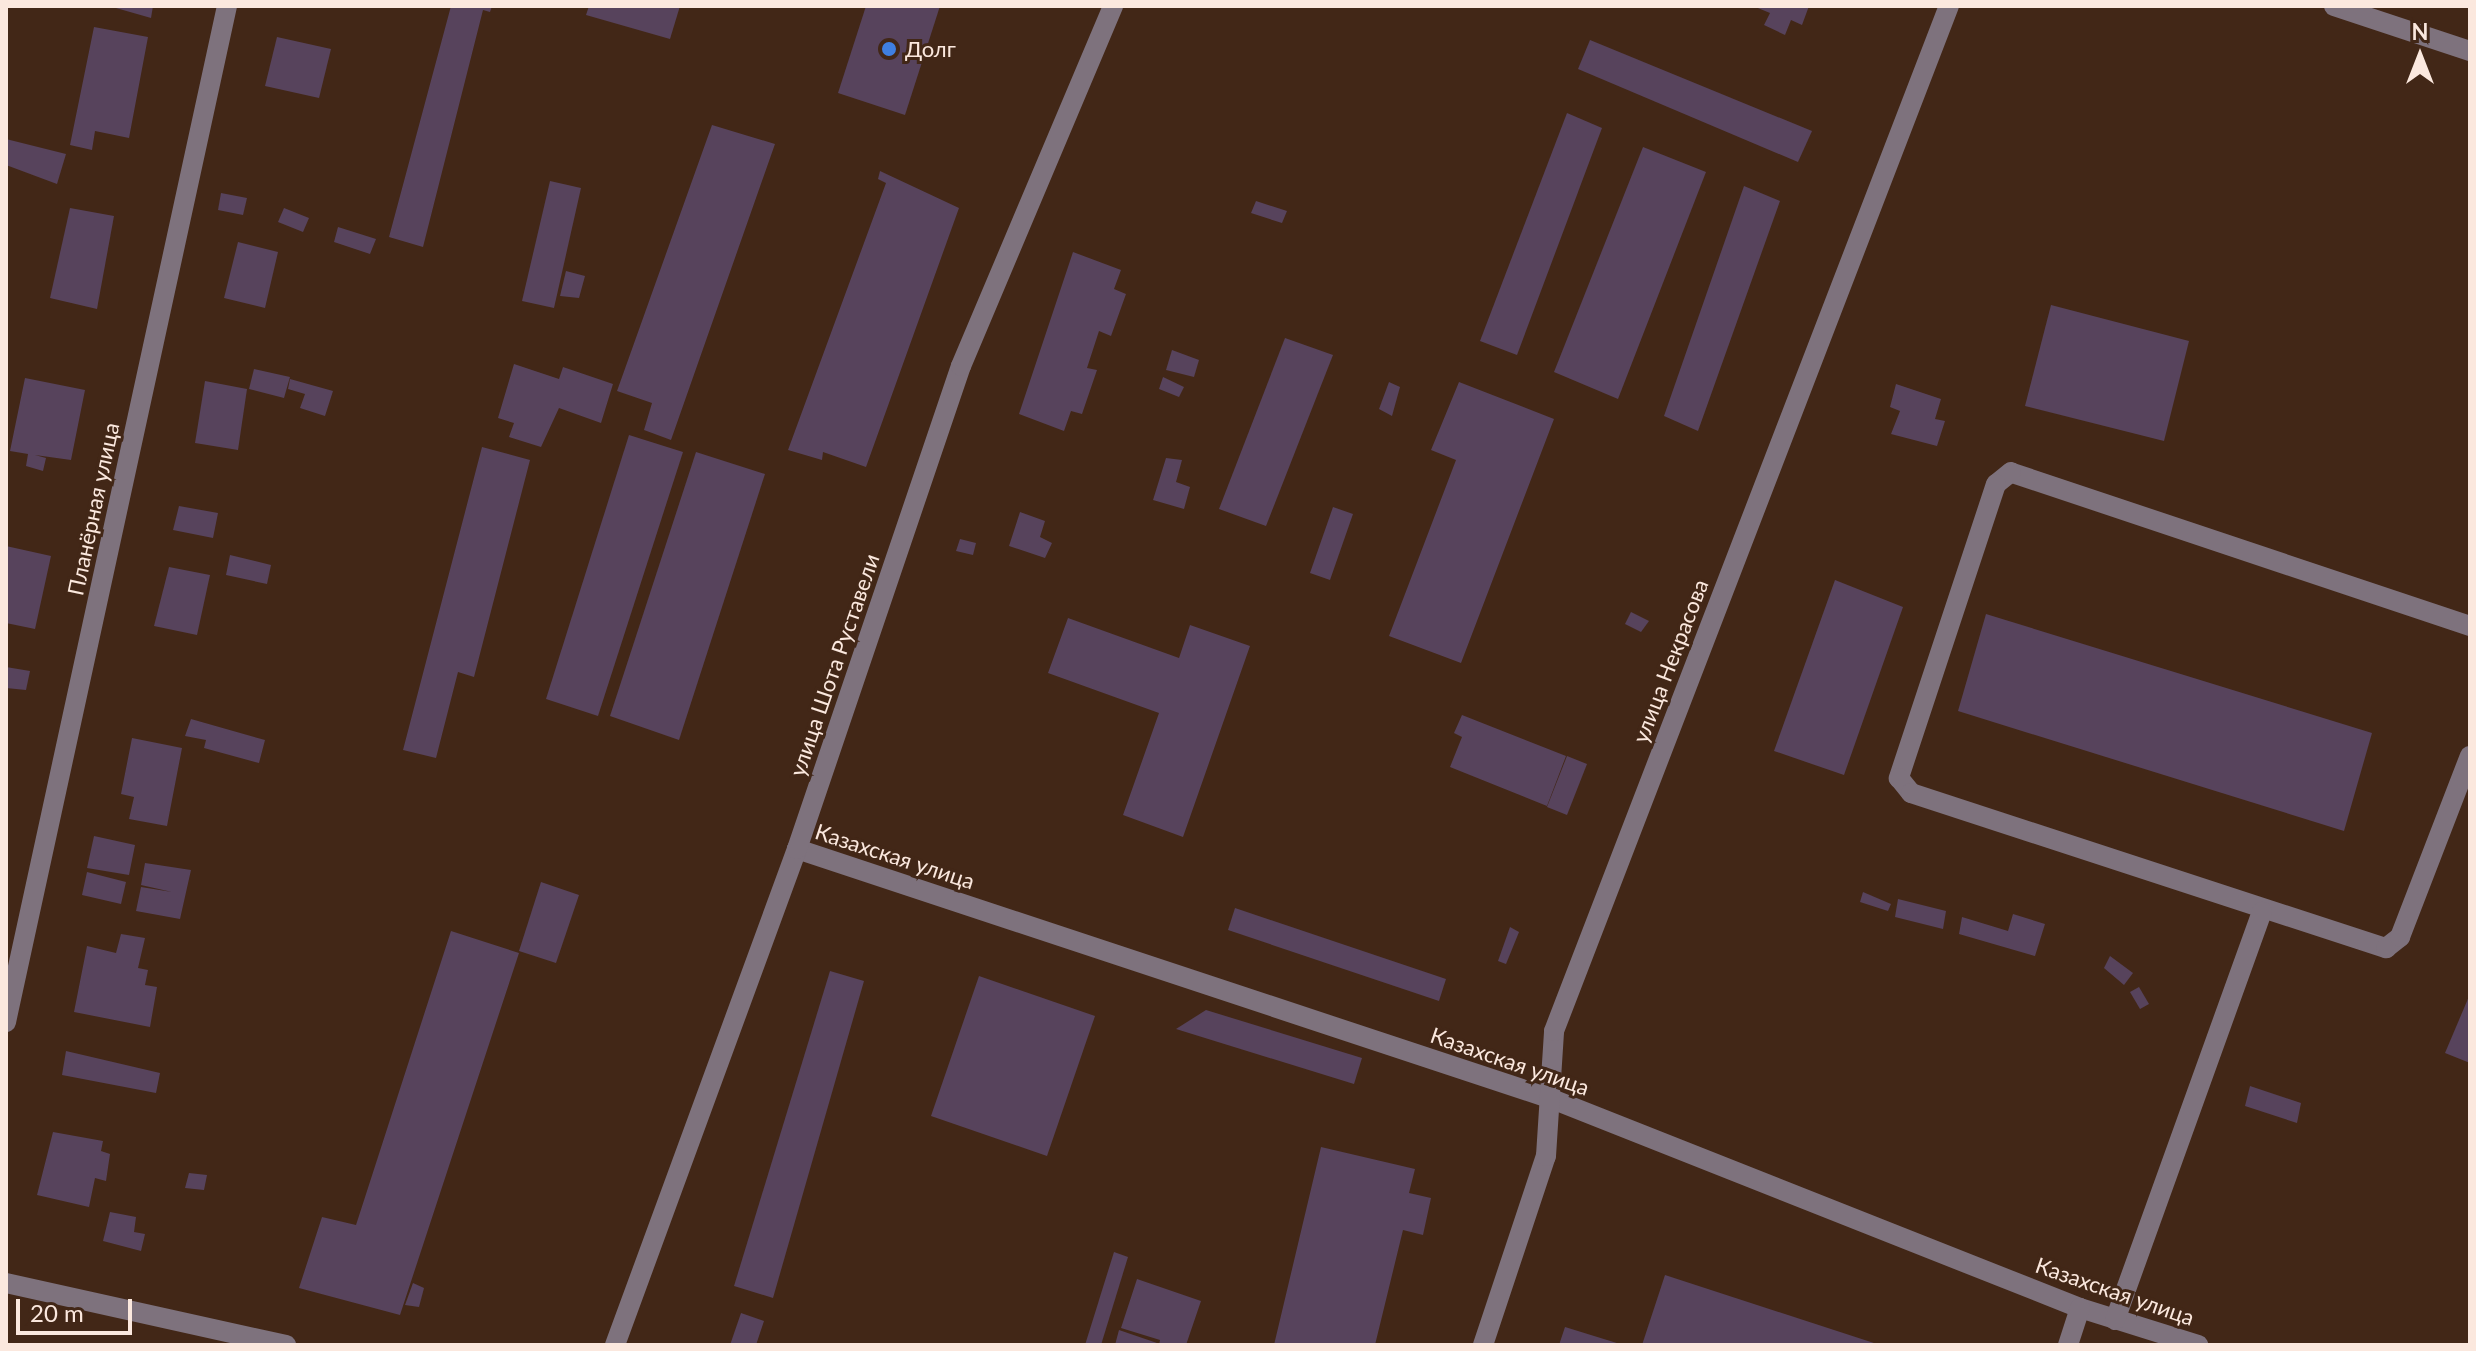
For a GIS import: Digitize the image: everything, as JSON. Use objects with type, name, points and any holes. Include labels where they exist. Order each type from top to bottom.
[{"type":"street","name":"Планёрная улица","points":[[6,1022],[227,6]]},
{"type":"street","name":"улица Шота Руставели","points":[[615,1345],[797,849],[961,366],[1113,6]]},
{"type":"street","name":"улица Некрасова","points":[[1483,1345],[1546,1156],[1554,1031],[1949,6]]},
{"type":"street","points":[[2334,6],[2470,51]]},
{"type":"street","points":[[2470,626],[2018,473],[1999,478],[1899,771],[1901,785],[2262,912],[2392,947],[2470,756]]},
{"type":"street","name":"Казахская улица","points":[[797,849],[1552,1099],[2080,1308],[2198,1345]]},
{"type":"street","points":[[2115,1320],[2262,912]]},
{"type":"street","points":[[6,1283],[286,1345]]},
{"type":"street","points":[[2068,1345],[2080,1308]]},
{"type":"building","points":[[109,6],[153,6],[151,18]]},
{"type":"building","points":[[451,6],[492,6],[490,12],[483,10],[423,247],[389,237]]},
{"type":"building","points":[[589,6],[680,6],[670,39],[586,15]]},
{"type":"building","name":"Долг","points":[[866,6],[940,6],[905,115],[838,93]]},
{"type":"building","points":[[1753,6],[1809,6],[1802,25],[1791,20],[1785,35],[1764,25],[1770,13]]},
{"type":"building","points":[[94,27],[148,37],[129,138],[95,131],[92,150],[70,145]]},
{"type":"building","points":[[277,37],[331,49],[319,98],[265,86]]},
{"type":"building","points":[[1590,40],[1812,131],[1798,162],[1578,69]]},
{"type":"building","points":[[1567,113],[1602,128],[1517,355],[1480,341]]},
{"type":"building","points":[[712,125],[775,144],[671,440],[644,430],[652,403],[617,391]]},
{"type":"building","points":[[6,139],[66,154],[57,184],[6,165]]},
{"type":"building","points":[[1643,147],[1706,172],[1618,399],[1554,372]]},
{"type":"building","points":[[880,171],[959,208],[866,467],[823,452],[822,460],[788,450],[886,183],[878,179]]},
{"type":"building","points":[[550,181],[581,188],[554,308],[522,301]]},
{"type":"building","points":[[1744,186],[1780,201],[1698,431],[1664,416]]},
{"type":"building","points":[[221,193],[247,198],[243,215],[218,210]]},
{"type":"building","points":[[1256,201],[1287,211],[1282,223],[1251,213]]},
{"type":"building","points":[[70,208],[114,216],[97,309],[50,298]]},
{"type":"building","points":[[284,208],[309,218],[303,232],[278,222]]},
{"type":"building","points":[[338,227],[376,239],[370,254],[334,242]]},
{"type":"building","points":[[238,242],[278,252],[265,308],[224,298]]},
{"type":"building","points":[[1073,252],[1121,270],[1114,289],[1126,294],[1111,336],[1099,331],[1087,368],[1097,370],[1082,414],[1071,411],[1064,431],[1019,414]]},
{"type":"building","points":[[566,271],[585,276],[579,298],[560,296]]},
{"type":"building","points":[[2051,305],[2189,341],[2164,441],[2025,406]]},
{"type":"building","points":[[1285,338],[1333,355],[1266,526],[1219,509]]},
{"type":"building","points":[[1172,350],[1199,360],[1194,377],[1166,370]]},
{"type":"building","points":[[514,364],[559,379],[563,367],[613,384],[601,423],[559,408],[541,447],[509,437],[514,423],[498,418]]},
{"type":"building","points":[[254,369],[290,377],[284,398],[249,389]]},
{"type":"building","points":[[1163,377],[1184,387],[1179,397],[1159,389]]},
{"type":"building","points":[[25,378],[85,390],[71,460],[35,455],[46,458],[43,471],[26,466],[28,454],[10,451]]},
{"type":"building","points":[[290,379],[333,391],[325,416],[300,408],[305,394],[288,389]]},
{"type":"building","points":[[205,381],[247,389],[238,450],[195,443]]},
{"type":"building","points":[[1389,382],[1400,387],[1392,416],[1379,409]]},
{"type":"building","points":[[1459,382],[1554,419],[1461,663],[1389,636],[1456,460],[1431,450]]},
{"type":"building","points":[[1896,384],[1941,399],[1935,419],[1945,421],[1937,446],[1891,434],[1900,411],[1890,407]]},
{"type":"building","points":[[629,435],[683,452],[598,716],[546,699]]},
{"type":"building","points":[[482,447],[530,460],[474,677],[458,672],[436,758],[403,750]]},
{"type":"building","points":[[696,452],[765,474],[679,740],[610,716]]},
{"type":"building","points":[[1166,458],[1182,460],[1176,482],[1190,487],[1184,509],[1153,500]]},
{"type":"building","points":[[179,506],[218,513],[213,538],[173,530]]},
{"type":"building","points":[[1333,507],[1353,514],[1330,580],[1310,573]]},
{"type":"building","points":[[1020,512],[1045,521],[1040,537],[1052,543],[1045,558],[1009,546]]},
{"type":"building","points":[[960,539],[976,543],[973,555],[956,551]]},
{"type":"building","points":[[6,546],[51,556],[35,629],[6,623]]},
{"type":"building","points":[[230,555],[271,565],[267,584],[226,575]]},
{"type":"building","points":[[169,567],[210,575],[197,635],[154,626]]},
{"type":"building","points":[[1835,580],[1903,607],[1844,775],[1774,751]]},
{"type":"building","points":[[1631,612],[1649,621],[1641,632],[1625,624]]},
{"type":"building","points":[[1986,614],[2372,733],[2344,831],[1958,711]]},
{"type":"building","points":[[1068,618],[1179,658],[1190,625],[1250,646],[1183,837],[1123,815],[1159,713],[1048,673]]},
{"type":"building","points":[[6,667],[30,671],[26,690],[6,688]]},
{"type":"building","points":[[1462,715],[1566,756],[1547,806],[1450,767],[1462,737],[1454,733]]},
{"type":"building","points":[[191,719],[265,740],[259,763],[204,748],[206,740],[185,736]]},
{"type":"building","points":[[132,738],[182,748],[167,826],[129,819],[134,797],[121,794]]},
{"type":"building","points":[[1567,756],[1587,764],[1567,815],[1547,807]]},
{"type":"building","points":[[94,836],[135,845],[129,875],[87,868]]},
{"type":"building","points":[[145,863],[191,870],[180,919],[136,911],[141,887],[172,892],[141,885]]},
{"type":"building","points":[[87,872],[126,882],[121,904],[82,895]]},
{"type":"building","points":[[541,882],[579,895],[556,963],[519,951]]},
{"type":"building","points":[[1863,892],[1891,904],[1888,911],[1860,902]]},
{"type":"building","points":[[1898,899],[1946,911],[1943,929],[1895,917]]},
{"type":"building","points":[[1235,908],[1446,979],[1439,1001],[1228,930]]},
{"type":"building","points":[[2013,914],[2045,924],[2035,956],[1959,934],[1962,917],[2008,931]]},
{"type":"building","points":[[1510,927],[1519,932],[1506,964],[1498,961]]},
{"type":"building","points":[[451,931],[519,953],[400,1315],[299,1288],[322,1217],[356,1225]]},
{"type":"building","points":[[121,934],[145,938],[138,968],[148,970],[145,985],[157,987],[150,1027],[74,1012],[87,946],[116,953]]},
{"type":"building","points":[[2110,956],[2133,973],[2124,985],[2104,968]]},
{"type":"building","points":[[830,971],[864,981],[773,1298],[734,1286]]},
{"type":"building","points":[[979,976],[1095,1016],[1047,1156],[931,1116]]},
{"type":"building","points":[[2139,987],[2149,1004],[2140,1009],[2130,992]]},
{"type":"building","points":[[2470,994],[2470,1063],[2445,1053]]},
{"type":"building","points":[[1206,1010],[1362,1058],[1354,1084],[1176,1029]]},
{"type":"building","points":[[66,1051],[160,1073],[156,1093],[62,1075]]},
{"type":"building","points":[[2250,1086],[2301,1103],[2297,1123],[2245,1106]]},
{"type":"building","points":[[53,1132],[103,1141],[101,1151],[110,1154],[106,1181],[95,1178],[89,1207],[37,1195]]},
{"type":"building","points":[[1321,1147],[1415,1169],[1409,1193],[1431,1198],[1423,1235],[1403,1230],[1375,1345],[1274,1345]]},
{"type":"building","points":[[189,1173],[207,1175],[204,1190],[185,1188]]},
{"type":"building","points":[[110,1212],[136,1217],[134,1232],[145,1234],[141,1251],[103,1241]]},
{"type":"building","points":[[1114,1252],[1128,1257],[1101,1345],[1085,1345]]},
{"type":"building","points":[[1665,1275],[1877,1344],[1877,1345],[1642,1345]]},
{"type":"building","points":[[1137,1279],[1201,1301],[1186,1345],[1159,1345],[1160,1340],[1121,1328]]},
{"type":"building","points":[[413,1283],[424,1288],[419,1307],[405,1305]]},
{"type":"building","points":[[741,1313],[764,1321],[756,1345],[730,1345]]},
{"type":"building","points":[[1565,1327],[1620,1344],[1620,1345],[1559,1345]]},
{"type":"building","points":[[1119,1330],[1157,1343],[1115,1345]]},
{"type":"place","name":"Долг","points":[[889,49]]}]
